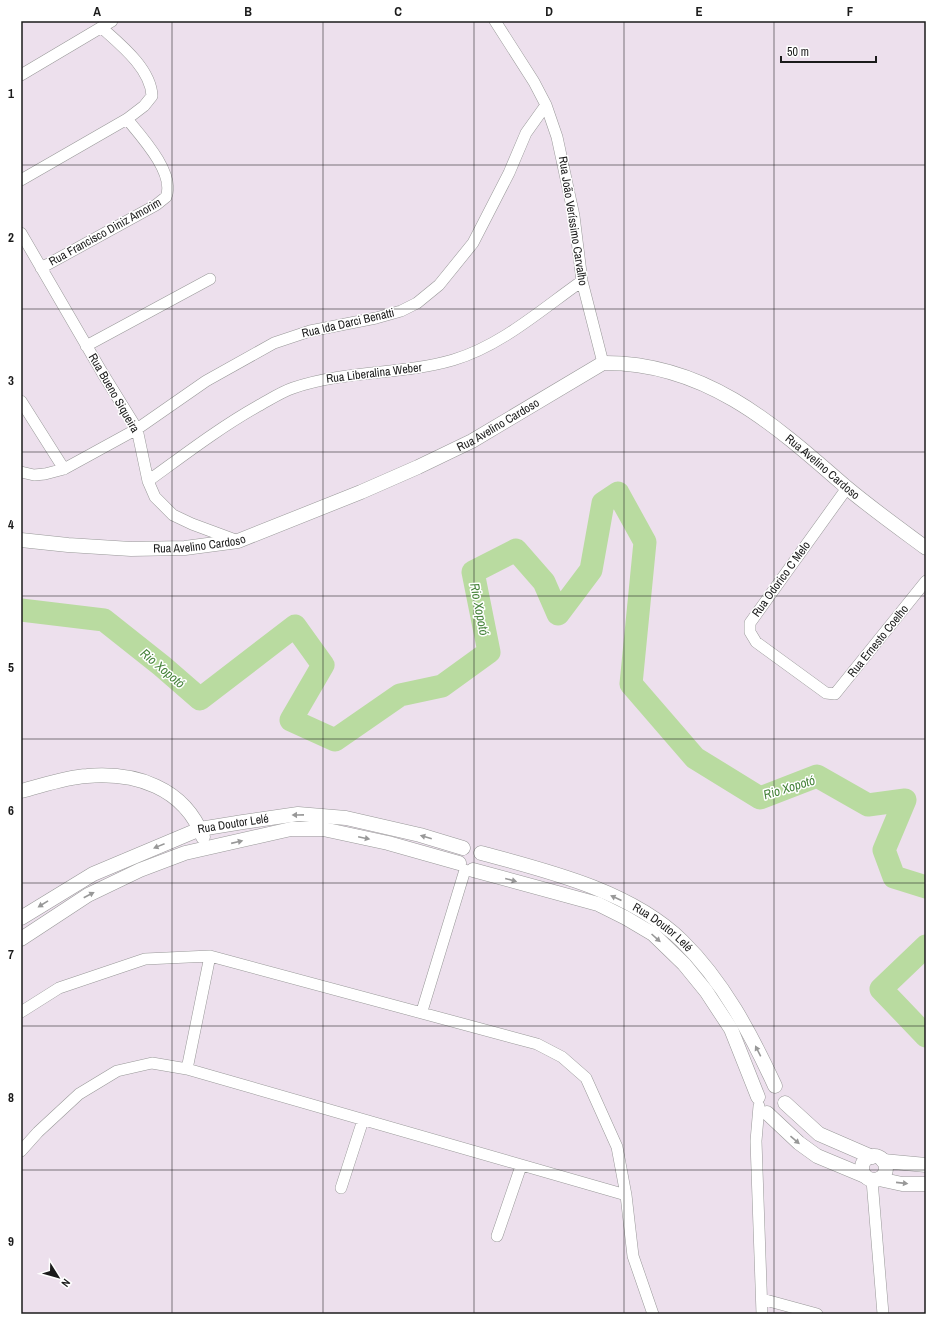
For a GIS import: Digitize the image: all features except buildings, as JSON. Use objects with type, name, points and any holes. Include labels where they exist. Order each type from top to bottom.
[{"type":"street","points":[[21,75],[112,21]]},
{"type":"street","name":"Rua João Veríssimo Carvalho","points":[[495,21],[534,82],[546,105],[557,137],[565,168],[574,216],[582,281],[603,363]]},
{"type":"street","points":[[21,180],[127,119],[150,100],[152,90],[141,69],[102,28]]},
{"type":"street","name":"Rua Ida Darci Benatti","points":[[21,472],[34,475],[64,469],[137,429],[206,380],[274,343],[310,331],[376,318],[417,303],[444,279],[473,243],[509,172],[526,133],[546,105]]},
{"type":"street","name":"Rua Francisco Diniz Amorim","points":[[41,268],[164,200],[167,194],[164,172],[152,150],[127,119]]},
{"type":"street","name":"Rua Bueno Siqueira","points":[[21,233],[86,346],[137,429],[148,481],[155,497],[173,515],[192,524],[238,541]]},
{"type":"street","points":[[86,346],[210,278]]},
{"type":"street","name":"Rua Liberalina Weber","points":[[148,481],[227,424],[291,388],[342,375],[422,367],[455,360],[477,351],[509,333],[582,281]]},
{"type":"street","name":"Rua Avelino Cardoso","points":[[21,540],[131,549],[185,548],[238,541],[362,492],[472,441],[603,363],[639,365],[673,372],[736,400],[801,446],[847,488],[926,548]]},
{"type":"street","points":[[21,401],[64,469]]},
{"type":"street","name":"Rua Odorico C Melo","points":[[826,692],[756,642],[749,627],[753,618],[847,488]]},
{"type":"street","name":"Rua Ernesto Coelho","points":[[826,692],[834,694],[839,691],[926,581]]},
{"type":"street","points":[[21,791],[86,776],[124,776],[149,782],[174,797],[186,808],[200,829],[207,848]]},
{"type":"street","points":[[185,853],[184,836],[186,808]]},
{"type":"street","name":"Rua Doutor Lelé","points":[[21,918],[92,874],[200,829],[298,814],[346,818],[464,848]]},
{"type":"street","name":"Rua Doutor Lelé","points":[[21,939],[88,895],[140,870],[185,853],[291,829],[323,829],[388,843],[466,868],[598,904],[653,934],[684,964],[697,980],[731,1029],[761,1105],[799,1143],[817,1156],[872,1178],[902,1184],[926,1184]]},
{"type":"street","points":[[422,1011],[466,868],[458,855],[464,848],[473,846],[481,853],[480,865],[466,868]]},
{"type":"street","name":"Rua Doutor Lelé","points":[[481,853],[536,868],[588,885],[650,916],[681,940],[701,960],[735,1009],[759,1052],[774,1086]]},
{"type":"street","points":[[187,1069],[210,956]]},
{"type":"street","points":[[21,1012],[59,988],[145,959],[210,956],[422,1011],[537,1044],[562,1057],[586,1078],[617,1147],[626,1195],[633,1256],[653,1314]]},
{"type":"street","points":[[21,1151],[38,1132],[79,1094],[117,1071],[152,1063],[187,1069],[626,1195]]},
{"type":"street","points":[[762,1314],[756,1141],[764,1088],[774,1086],[783,1092],[785,1103],[819,1134],[877,1159],[926,1165]]},
{"type":"street","points":[[761,1105],[776,1113],[785,1103]]},
{"type":"street","points":[[341,1188],[363,1120]]},
{"type":"street","points":[[872,1178],[882,1176],[886,1169],[877,1159]]},
{"type":"street","points":[[877,1159],[865,1161],[863,1165],[872,1178],[883,1314]]},
{"type":"street","points":[[497,1236],[521,1166]]},
{"type":"street","points":[[762,1299],[816,1314]]},
{"type":"waterway","name":"Rio Xopotó","points":[[21,610],[104,620],[162,666],[200,699],[295,626],[323,665],[291,720],[335,740],[400,695],[442,686],[489,652],[473,572],[516,550],[544,582],[558,614],[591,570],[603,503],[618,493],[645,542],[631,684],[695,758],[760,798],[817,776],[868,805],[905,800],[884,850],[894,877],[926,887]]},
{"type":"waterway","name":"Rio Xopotó","points":[[926,946],[881,989],[926,1036]]}]
